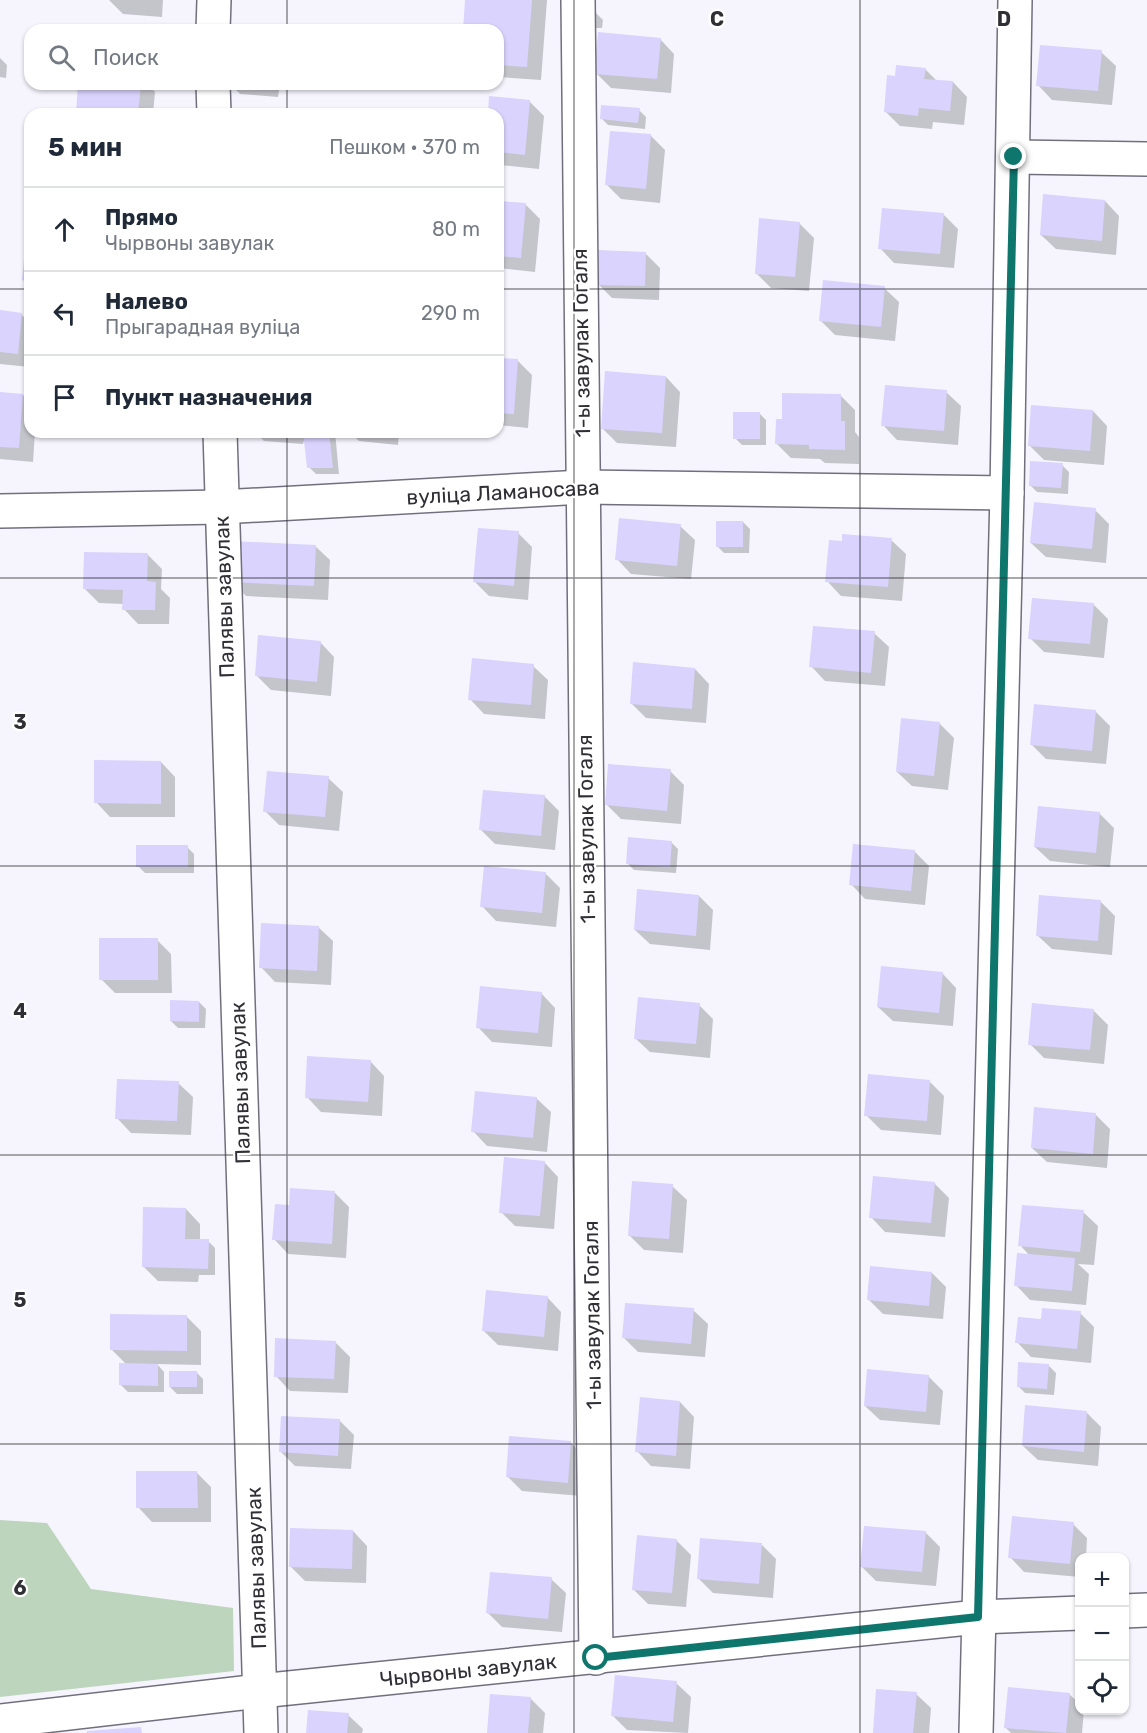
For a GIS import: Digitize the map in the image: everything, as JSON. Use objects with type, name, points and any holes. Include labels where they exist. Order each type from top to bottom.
[{"type":"street","points":[[213,0],[213,24]]},
{"type":"street","name":"1-ы завулак Гогаля","points":[[578,0],[596,1658]]},
{"type":"street","points":[[976,1733],[1007,493],[1015,0]]},
{"type":"street","points":[[213,90],[214,108]]},
{"type":"street","points":[[1014,157],[1147,159]]},
{"type":"street","name":"Палявы завулак","points":[[220,438],[261,1733]]},
{"type":"street","name":"вуліца Ламаносава","points":[[0,512],[221,507],[583,487],[1007,493]]},
{"type":"street","points":[[1129,1611],[1147,1610]]},
{"type":"street","name":"Чырвоны завулак","points":[[0,1721],[260,1691],[978,1617],[1075,1613]]},
{"type":"green space","points":[[0,1520],[47,1523],[91,1589],[233,1608],[234,1671],[0,1697]]},
{"type":"building","points":[[465,0],[532,0],[527,67],[504,65],[504,24],[463,24]]},
{"type":"building","points":[[598,32],[661,38],[657,79],[594,74]]},
{"type":"building","points":[[1040,45],[1102,50],[1098,91],[1036,86]]},
{"type":"building","points":[[896,65],[926,68],[924,79],[953,81],[950,111],[919,108],[918,116],[884,112],[887,75],[895,76]]},
{"type":"building","points":[[78,90],[140,90],[139,108],[76,108]]},
{"type":"building","points":[[489,96],[530,100],[525,155],[504,153],[504,108],[488,108]]},
{"type":"building","points":[[601,105],[640,108],[638,123],[600,119]]},
{"type":"building","points":[[610,131],[651,134],[646,189],[605,185]]},
{"type":"building","points":[[1043,194],[1105,200],[1102,241],[1040,235]]},
{"type":"building","points":[[504,201],[526,203],[521,258],[504,257]]},
{"type":"building","points":[[882,208],[944,213],[940,254],[878,249]]},
{"type":"building","points":[[759,218],[800,222],[795,277],[755,274]]},
{"type":"building","points":[[598,250],[646,252],[645,286],[596,285]]},
{"type":"building","points":[[823,280],[885,286],[881,327],[819,321]]},
{"type":"building","points":[[0,310],[22,313],[18,354],[0,352]]},
{"type":"building","points":[[504,358],[518,359],[514,414],[504,413]]},
{"type":"building","points":[[605,371],[666,376],[662,433],[601,429]]},
{"type":"building","points":[[885,385],[947,390],[944,431],[881,426]]},
{"type":"building","points":[[0,392],[23,394],[19,448],[0,447]]},
{"type":"building","points":[[782,393],[841,394],[841,421],[845,421],[845,450],[809,449],[809,445],[775,444],[776,419],[782,419]]},
{"type":"building","points":[[1031,405],[1093,410],[1090,451],[1028,446]]},
{"type":"building","points":[[733,412],[760,412],[760,439],[733,439]]},
{"type":"building","points":[[304,438],[330,438],[333,468],[307,468]]},
{"type":"building","points":[[1030,461],[1063,463],[1061,488],[1029,486]]},
{"type":"building","points":[[1034,502],[1096,508],[1092,549],[1030,543]]},
{"type":"building","points":[[619,518],[681,524],[677,566],[615,560]]},
{"type":"building","points":[[716,521],[743,521],[743,547],[716,547]]},
{"type":"building","points":[[478,528],[519,531],[514,586],[473,582]]},
{"type":"building","points":[[842,534],[892,538],[888,587],[825,582],[829,540],[842,541]]},
{"type":"building","points":[[232,541],[316,545],[314,586],[230,582]]},
{"type":"building","points":[[84,552],[148,553],[147,581],[156,582],[155,610],[122,610],[123,590],[83,589]]},
{"type":"building","points":[[1032,598],[1094,603],[1090,644],[1028,639]]},
{"type":"building","points":[[813,626],[875,631],[871,673],[809,667]]},
{"type":"building","points":[[258,635],[321,641],[317,682],[255,676]]},
{"type":"building","points":[[472,658],[534,664],[531,705],[468,700]]},
{"type":"building","points":[[633,662],[695,668],[692,709],[630,704]]},
{"type":"building","points":[[1034,704],[1096,710],[1092,751],[1030,745]]},
{"type":"building","points":[[901,718],[940,722],[934,776],[896,772]]},
{"type":"building","points":[[94,760],[161,761],[161,804],[94,803]]},
{"type":"building","points":[[608,764],[671,769],[667,811],[605,805]]},
{"type":"building","points":[[267,771],[329,776],[325,817],[263,812]]},
{"type":"building","points":[[483,790],[545,795],[541,836],[479,830]]},
{"type":"building","points":[[1038,806],[1100,812],[1096,853],[1034,847]]},
{"type":"building","points":[[628,837],[672,841],[670,867],[626,864]]},
{"type":"building","points":[[853,844],[915,850],[911,891],[849,885]]},
{"type":"building","points":[[136,845],[188,845],[188,867],[136,867]]},
{"type":"building","points":[[484,866],[546,872],[542,913],[480,907]]},
{"type":"building","points":[[637,889],[699,895],[696,936],[634,930]]},
{"type":"building","points":[[1039,895],[1101,900],[1098,941],[1036,936]]},
{"type":"building","points":[[261,923],[319,926],[317,971],[259,968]]},
{"type":"building","points":[[99,938],[158,938],[158,980],[99,980]]},
{"type":"building","points":[[881,966],[943,972],[939,1013],[877,1007]]},
{"type":"building","points":[[480,986],[542,992],[538,1033],[476,1028]]},
{"type":"building","points":[[638,997],[700,1003],[696,1044],[634,1039]]},
{"type":"building","points":[[170,1000],[199,1001],[199,1022],[170,1021]]},
{"type":"building","points":[[1032,1003],[1094,1009],[1090,1050],[1028,1045]]},
{"type":"building","points":[[307,1056],[371,1060],[368,1102],[305,1098]]},
{"type":"building","points":[[868,1074],[930,1080],[927,1121],[864,1116]]},
{"type":"building","points":[[117,1079],[179,1081],[177,1121],[115,1119]]},
{"type":"building","points":[[475,1091],[537,1097],[533,1138],[471,1132]]},
{"type":"building","points":[[1034,1107],[1096,1113],[1093,1154],[1031,1148]]},
{"type":"building","points":[[504,1157],[545,1161],[540,1216],[499,1213]]},
{"type":"building","points":[[873,1176],[935,1182],[931,1223],[869,1218]]},
{"type":"building","points":[[632,1181],[673,1184],[669,1239],[628,1236]]},
{"type":"building","points":[[290,1188],[335,1191],[332,1244],[272,1240],[275,1204],[289,1205]]},
{"type":"building","points":[[1022,1205],[1084,1210],[1080,1252],[1018,1246]]},
{"type":"building","points":[[143,1207],[186,1208],[185,1239],[209,1239],[208,1269],[142,1267]]},
{"type":"building","points":[[1017,1253],[1075,1258],[1072,1291],[1014,1286]]},
{"type":"building","points":[[870,1266],[932,1272],[929,1306],[867,1300]]},
{"type":"building","points":[[486,1290],[548,1296],[544,1337],[482,1331]]},
{"type":"building","points":[[625,1303],[694,1308],[691,1344],[622,1338]]},
{"type":"building","points":[[1042,1308],[1081,1311],[1077,1349],[1015,1343],[1018,1317],[1041,1319]]},
{"type":"building","points":[[110,1314],[187,1315],[187,1351],[110,1350]]},
{"type":"building","points":[[275,1338],[336,1341],[334,1379],[274,1377]]},
{"type":"building","points":[[1018,1362],[1049,1364],[1047,1389],[1017,1387]]},
{"type":"building","points":[[119,1363],[158,1364],[158,1386],[119,1385]]},
{"type":"building","points":[[867,1369],[929,1375],[926,1412],[864,1406]]},
{"type":"building","points":[[169,1371],[197,1371],[197,1387],[169,1387]]},
{"type":"building","points":[[640,1397],[680,1401],[676,1456],[635,1452]]},
{"type":"building","points":[[1025,1405],[1087,1411],[1084,1452],[1022,1446]]},
{"type":"building","points":[[281,1416],[340,1419],[338,1456],[279,1452]]},
{"type":"building","points":[[509,1436],[571,1441],[568,1483],[506,1477]]},
{"type":"building","points":[[136,1471],[197,1471],[198,1508],[136,1508]]},
{"type":"building","points":[[1012,1516],[1074,1522],[1070,1564],[1008,1558]]},
{"type":"building","points":[[864,1526],[926,1531],[922,1572],[860,1567]]},
{"type":"building","points":[[290,1528],[353,1530],[352,1569],[289,1567]]},
{"type":"building","points":[[637,1535],[677,1539],[672,1593],[632,1590]]},
{"type":"building","points":[[700,1538],[762,1543],[759,1584],[697,1579]]},
{"type":"building","points":[[490,1572],[552,1577],[548,1619],[486,1613]]},
{"type":"building","points":[[615,1675],[677,1681],[673,1722],[611,1716]]},
{"type":"building","points":[[1008,1687],[1070,1693],[1066,1733],[1004,1728]]},
{"type":"building","points":[[876,1689],[917,1692],[913,1733],[873,1733]]},
{"type":"building","points":[[490,1694],[531,1697],[528,1733],[487,1733]]},
{"type":"building","points":[[308,1710],[349,1713],[347,1733],[306,1733]]},
{"type":"building","points":[[141,1727],[142,1733],[87,1733],[87,1731]]},
{"type":"route","points":[[596,1658],[978,1617],[1014,157]]}]
